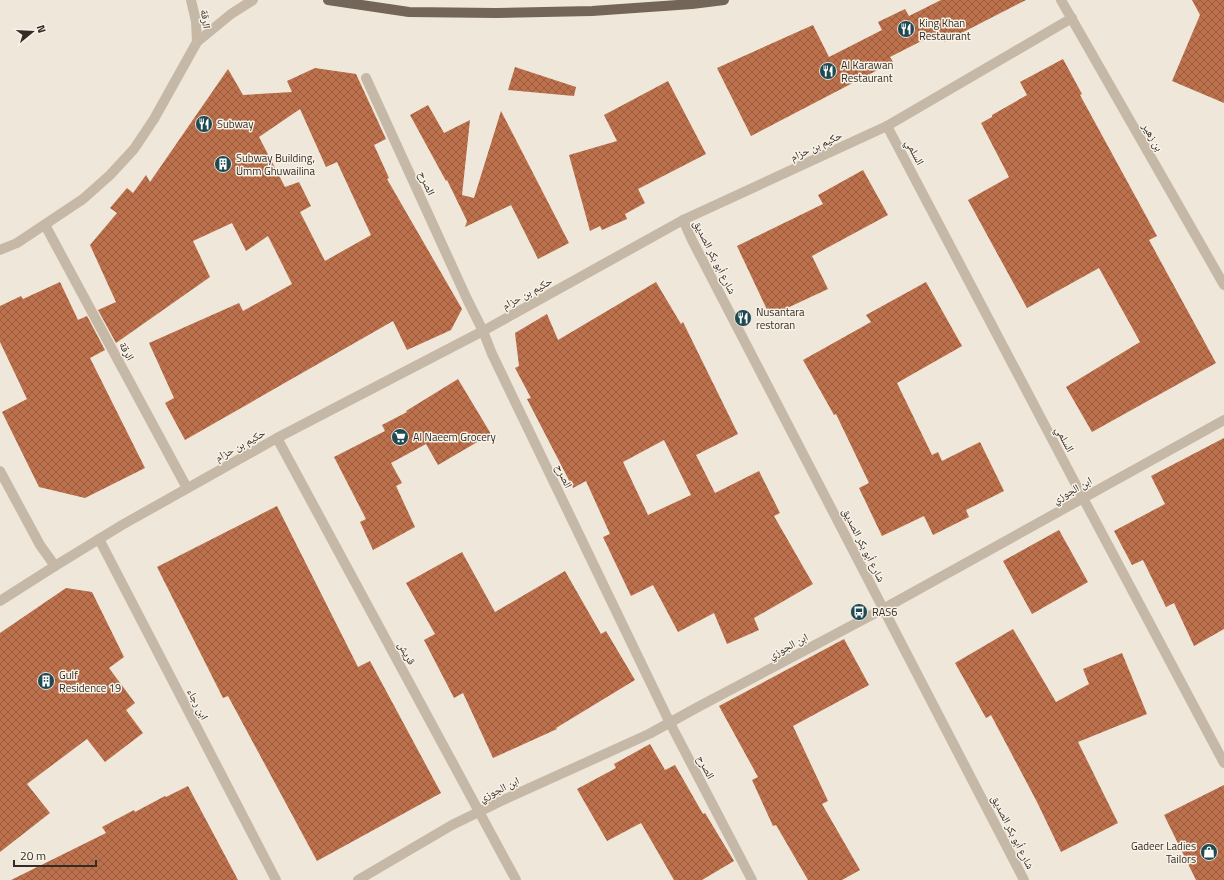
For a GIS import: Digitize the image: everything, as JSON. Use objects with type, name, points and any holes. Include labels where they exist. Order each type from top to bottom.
[{"type":"main road","points":[[328,0],[409,12],[496,13],[592,11],[692,4],[724,0]]},
{"type":"street","name":"الرقة","points":[[191,0],[196,20],[197,42]]},
{"type":"street","name":"الرقة","points":[[0,250],[17,243],[45,225],[83,199],[110,175],[134,149],[154,119],[197,42],[230,14],[253,0]]},
{"type":"street","name":"بن زهير","points":[[1061,0],[1224,285]]},
{"type":"street","name":"حكيم بن حزام","points":[[0,601],[99,539],[277,438],[483,331],[683,220],[887,126],[1072,18]]},
{"type":"street","name":"الصرح","points":[[366,78],[483,331],[492,354],[670,723],[752,880]]},
{"type":"street","name":"السلمي","points":[[887,126],[1082,498],[1224,763]]},
{"type":"street","name":"شارع أبو بكر الصديق","points":[[683,220],[1024,880]]},
{"type":"street","name":"الرقة","points":[[45,225],[187,488]]},
{"type":"street","name":"ابن الجوزي","points":[[358,880],[452,825],[501,800],[649,734],[670,723],[883,609],[1224,420]]},
{"type":"street","name":"قريش","points":[[277,438],[516,880]]},
{"type":"street","points":[[0,471],[40,545],[54,566]]},
{"type":"street","name":"ابن رجاء","points":[[99,539],[276,880]]},
{"type":"building","points":[[941,0],[1026,0],[944,42],[939,32],[890,57],[893,62],[751,136],[717,68],[813,25],[829,57],[882,30],[878,22],[905,9],[909,16]]},
{"type":"building","points":[[1192,0],[1224,0],[1224,103],[1172,81],[1200,15]]},
{"type":"building","points":[[1063,59],[1082,94],[1080,95],[1157,236],[1149,240],[1216,363],[1092,432],[1066,387],[1140,342],[1099,268],[1027,308],[968,200],[1009,177],[981,123],[1027,95],[1020,82]]},
{"type":"building","points":[[515,67],[576,87],[574,96],[508,90]]},
{"type":"building","points":[[315,68],[356,74],[386,139],[374,145],[389,178],[387,179],[462,309],[451,330],[407,350],[393,321],[185,440],[165,403],[174,398],[149,343],[239,303],[243,311],[292,284],[268,236],[246,251],[232,223],[193,241],[210,277],[116,343],[98,310],[116,302],[90,245],[117,213],[110,208],[127,188],[133,193],[146,175],[150,182],[228,69],[243,95],[292,92],[287,81]],"holes":[[[300,109],[326,167],[337,162],[371,235],[325,261],[300,212],[311,206],[299,182],[285,187],[259,137]]]},
{"type":"building","points":[[668,81],[706,154],[638,189],[645,203],[625,214],[627,219],[602,230],[600,226],[590,231],[569,155],[617,141],[604,115]]},
{"type":"building","points":[[428,105],[444,133],[470,120],[462,195],[474,198],[501,111],[569,243],[538,259],[511,205],[465,227],[467,221],[447,180],[446,181],[410,115]]},
{"type":"building","points":[[863,170],[888,215],[812,256],[828,289],[770,316],[737,246],[823,204],[818,195]]},
{"type":"building","points":[[60,282],[78,320],[87,316],[105,350],[90,358],[145,468],[85,498],[39,487],[2,412],[27,399],[0,342],[0,306],[21,296],[23,299]]},
{"type":"building","points":[[656,282],[681,324],[683,322],[738,434],[696,455],[715,493],[759,471],[780,513],[774,516],[813,584],[754,618],[759,630],[727,644],[714,613],[678,632],[653,585],[631,596],[603,537],[610,534],[586,481],[573,488],[527,399],[531,398],[515,368],[519,366],[515,333],[547,314],[558,340]],"holes":[[[664,440],[691,495],[648,515],[623,462]]]},
{"type":"building","points":[[926,282],[962,346],[897,383],[932,455],[938,452],[942,461],[980,442],[1004,491],[966,510],[969,517],[933,535],[924,516],[882,536],[859,488],[869,483],[836,414],[834,415],[803,360],[871,322],[866,315]]},
{"type":"building","points":[[458,379],[491,434],[438,465],[426,444],[391,463],[402,483],[396,486],[415,527],[373,550],[360,522],[366,519],[334,457],[385,431],[382,425],[407,412],[406,411]]},
{"type":"building","points":[[1224,438],[1224,629],[1194,646],[1174,603],[1166,607],[1143,560],[1132,565],[1114,531],[1165,504],[1151,476]]},
{"type":"building","points":[[277,506],[358,667],[370,661],[441,793],[317,861],[228,696],[223,698],[157,567]]},
{"type":"building","points":[[1059,530],[1088,582],[1032,614],[1003,561]]},
{"type":"building","points":[[462,552],[495,612],[565,571],[601,634],[606,631],[635,680],[556,728],[557,729],[493,758],[463,693],[454,698],[424,640],[435,634],[406,583]]},
{"type":"building","points":[[66,588],[92,592],[124,657],[109,668],[135,703],[126,710],[143,733],[105,762],[87,739],[27,784],[50,813],[0,852],[0,633]]},
{"type":"building","points":[[1013,629],[1056,702],[1089,684],[1083,669],[1122,653],[1147,714],[1078,742],[1118,823],[1061,852],[1037,802],[991,715],[986,718],[955,663]]},
{"type":"building","points":[[844,639],[869,685],[793,726],[828,801],[822,804],[860,870],[842,880],[808,880],[776,825],[773,826],[752,780],[758,777],[719,706]]},
{"type":"building","points":[[650,744],[665,770],[675,765],[703,814],[705,813],[734,861],[702,880],[674,880],[641,823],[607,841],[577,789],[616,768],[614,764]]},
{"type":"building","points":[[1224,785],[1224,880],[1196,880],[1164,815]]},
{"type":"building","points":[[188,786],[238,880],[11,880],[106,833],[102,827],[134,810],[135,812]]},
{"type":"place","name":"King Khan Restaurant","points":[[906,29]]},
{"type":"place","name":"Al Karawan Restaurant","points":[[828,71]]},
{"type":"place","name":"Subway","points":[[204,124]]},
{"type":"place","name":"Subway Building, Umm Ghuwailina","points":[[223,164]]},
{"type":"place","name":"Nusantara restoran","points":[[743,318]]},
{"type":"place","name":"Al Naeem Grocery","points":[[400,437]]},
{"type":"place","name":"RAS6","points":[[859,612]]},
{"type":"place","name":"Gulf Residence 19","points":[[46,681]]},
{"type":"place","name":"Gadeer Ladies Tailors","points":[[1209,852]]}]
